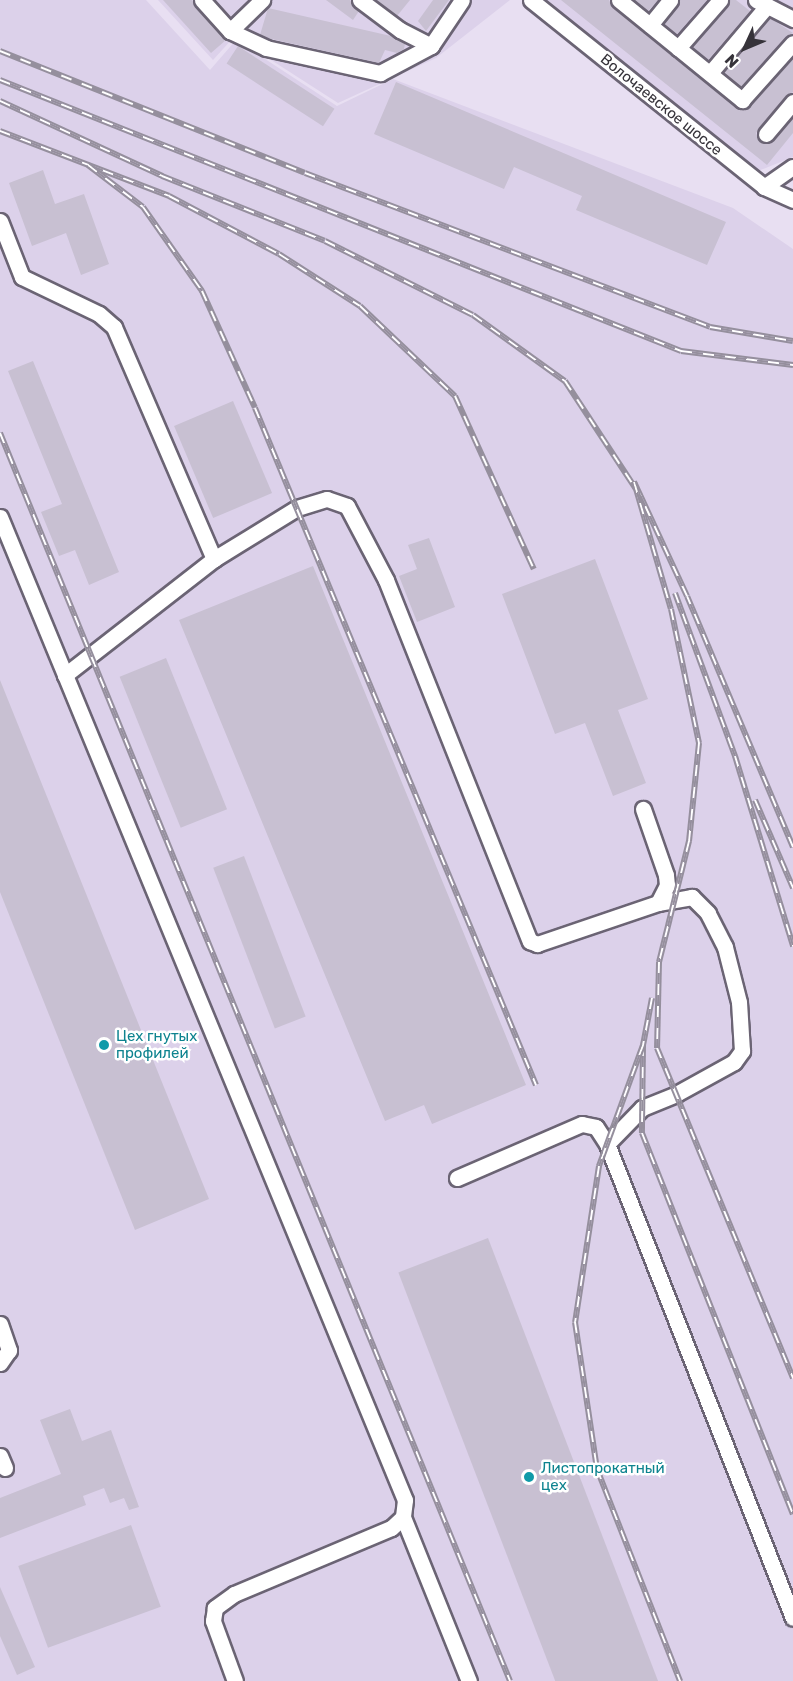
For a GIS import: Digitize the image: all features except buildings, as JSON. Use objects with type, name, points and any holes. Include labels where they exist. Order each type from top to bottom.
[{"type":"street","points":[[202,0],[230,31],[266,48],[380,73],[431,46],[462,0]]},
{"type":"street","points":[[230,31],[262,0]]},
{"type":"street","points":[[360,0],[400,30],[431,46]]},
{"type":"street","name":"Волочаевское шоссе","points":[[531,0],[764,187],[793,200]]},
{"type":"street","points":[[619,0],[742,100],[793,43]]},
{"type":"street","points":[[650,25],[670,0]]},
{"type":"street","points":[[678,48],[720,0]]},
{"type":"street","points":[[710,73],[762,3],[793,20]]},
{"type":"street","points":[[765,134],[793,102]]},
{"type":"street","points":[[764,187],[793,167]]},
{"type":"street","points":[[0,221],[22,277],[99,314],[114,327],[214,559]]},
{"type":"street","points":[[65,675],[214,559],[297,508],[327,499],[347,506],[386,580],[530,941],[537,944],[658,903],[692,897],[708,913],[725,947],[739,1002],[742,1051],[734,1062],[676,1094],[642,1108],[607,1144]]},
{"type":"street","points":[[0,518],[401,1484],[405,1500],[403,1517],[469,1681]]},
{"type":"street","points":[[643,809],[666,875],[667,885],[658,903]]},
{"type":"street","points":[[457,1178],[582,1124],[596,1127],[607,1144],[793,1618]]},
{"type":"street","points":[[0,1324],[9,1350],[0,1363]]},
{"type":"street","points":[[235,1681],[213,1621],[215,1608],[223,1601],[391,1528],[403,1517]]},
{"type":"shaded area","points":[[0,0],[146,0],[210,70],[236,40],[337,106],[393,79],[733,208],[793,249],[793,1681],[0,1681]]},
{"type":"shaded area","points":[[158,0],[510,0],[436,58],[338,103],[237,38],[233,38],[213,60]]},
{"type":"shaded area","points":[[545,0],[793,0],[793,157],[758,171]]},
{"type":"railway","points":[[0,51],[305,173],[710,327],[793,341]]},
{"type":"railway","points":[[0,80],[681,351],[793,365]]},
{"type":"railway","points":[[0,101],[162,176],[325,241],[473,315],[565,381],[636,489]]},
{"type":"railway","points":[[0,131],[169,196],[279,254],[360,306],[455,396],[534,569]]},
{"type":"railway","points":[[88,165],[143,207],[202,291],[255,408],[536,1085]]},
{"type":"railway","points":[[0,433],[510,1681]]},
{"type":"railway","points":[[793,847],[687,596],[634,482],[671,609],[699,743],[689,841],[659,962],[657,1048],[793,1378]]},
{"type":"railway","points":[[675,593],[735,756],[793,946]]},
{"type":"railway","points":[[755,800],[793,888]]},
{"type":"railway","points":[[652,998],[643,1045],[642,1133],[793,1514]]},
{"type":"railway","points":[[643,1045],[599,1166],[575,1322],[597,1469],[680,1681]]},
{"type":"place","name":"Цех гнутых профилей","points":[[104,1045]]},
{"type":"place","name":"Листопрокатный цех","points":[[529,1477]]}]
